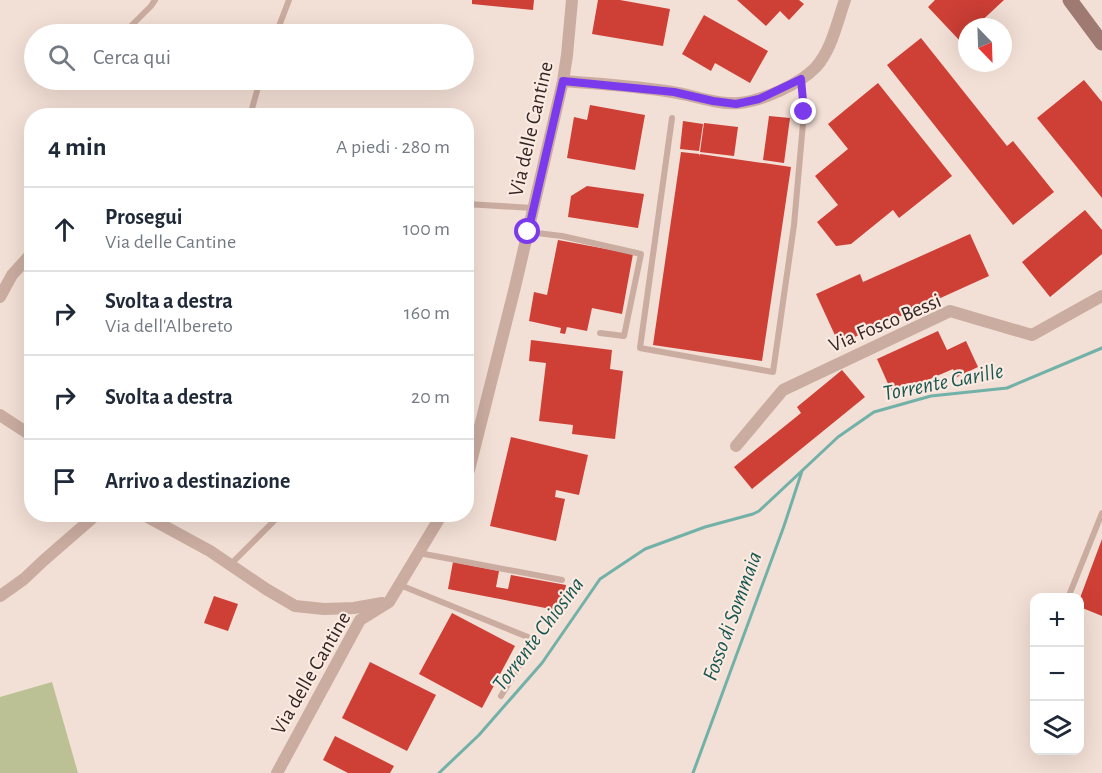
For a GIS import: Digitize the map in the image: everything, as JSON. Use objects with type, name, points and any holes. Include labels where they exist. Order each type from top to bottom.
[{"type":"main road","points":[[1070,0],[1102,43]]},
{"type":"street","name":"Via delle Cantine","points":[[474,451],[563,81],[572,0]]},
{"type":"street","points":[[563,81],[674,92],[736,104],[759,99],[801,79],[817,66],[828,48],[845,0]]},
{"type":"street","points":[[0,297],[12,275],[24,262]]},
{"type":"street","name":"Via Fosco Bessi","points":[[736,446],[783,390],[950,311],[1032,335],[1102,296]]},
{"type":"street","points":[[0,415],[24,431]]},
{"type":"street","points":[[0,596],[24,579],[89,522]]},
{"type":"street","name":"Via delle Cantine","points":[[157,522],[210,551],[295,606],[324,609],[354,608],[389,602]]},
{"type":"street","name":"Via delle Cantine","points":[[277,773],[360,620],[389,602],[437,522]]},
{"type":"lane","points":[[133,24],[156,0]]},
{"type":"lane","points":[[280,24],[289,0]]},
{"type":"lane","points":[[672,118],[640,348],[773,372],[794,225],[804,112],[801,79]]},
{"type":"lane","points":[[252,108],[257,90]]},
{"type":"lane","points":[[474,204],[533,208]]},
{"type":"lane","points":[[528,232],[562,236],[641,254],[624,336],[600,333]]},
{"type":"lane","points":[[1070,593],[1102,513]]},
{"type":"lane","points":[[230,565],[273,522]]},
{"type":"lane","points":[[419,553],[562,580]]},
{"type":"lane","points":[[399,585],[535,640],[501,696]]},
{"type":"green space","points":[[52,682],[78,773],[0,773],[0,697]]},
{"type":"building","points":[[472,0],[534,0],[533,10],[472,4]]},
{"type":"building","points":[[598,0],[620,0],[670,9],[663,46],[592,34]]},
{"type":"building","points":[[737,0],[799,0],[804,4],[789,20],[780,11],[766,26]]},
{"type":"building","points":[[935,0],[1004,0],[985,18],[958,18],[958,39],[928,7]]},
{"type":"building","points":[[704,15],[768,51],[750,83],[715,63],[711,71],[682,54]]},
{"type":"building","points":[[921,38],[1007,146],[1013,141],[1054,192],[1013,225],[887,65]]},
{"type":"building","points":[[1084,80],[1102,102],[1102,198],[1037,118]]},
{"type":"building","points":[[878,83],[952,176],[899,218],[893,210],[851,244],[836,246],[817,222],[838,205],[815,176],[848,149],[828,124]]},
{"type":"building","points":[[590,105],[645,115],[635,170],[567,158],[574,117],[587,120]]},
{"type":"building","points":[[769,116],[790,118],[784,163],[763,160]]},
{"type":"building","points":[[683,121],[703,124],[699,151],[680,149]]},
{"type":"building","points":[[704,123],[738,127],[734,156],[700,152]]},
{"type":"building","points":[[681,152],[791,167],[762,361],[653,345]]},
{"type":"building","points":[[587,186],[644,194],[638,228],[568,217],[571,196]]},
{"type":"building","points":[[1085,210],[1102,230],[1102,254],[1050,297],[1022,262]]},
{"type":"building","points":[[970,234],[989,276],[839,344],[816,294],[860,274],[863,282]]},
{"type":"building","points":[[558,240],[633,254],[622,314],[592,308],[587,331],[567,327],[565,334],[560,333],[561,328],[529,321],[534,292],[547,295]]},
{"type":"building","points":[[938,331],[947,350],[966,341],[978,367],[957,377],[953,369],[893,395],[877,359]]},
{"type":"building","points":[[531,340],[612,350],[610,369],[623,371],[615,439],[572,434],[573,425],[539,421],[546,363],[529,361]]},
{"type":"building","points":[[842,370],[865,397],[752,489],[734,467],[801,413],[797,407]]},
{"type":"building","points":[[511,437],[588,455],[579,495],[556,490],[555,497],[565,499],[556,541],[490,526]]},
{"type":"building","points":[[1102,539],[1102,616],[1084,609],[1084,593],[1082,593]]},
{"type":"building","points":[[453,562],[499,571],[496,587],[508,589],[511,575],[566,585],[561,611],[448,589]]},
{"type":"building","points":[[214,596],[238,604],[228,631],[204,623]]},
{"type":"building","points":[[452,613],[515,646],[482,708],[419,674]]},
{"type":"building","points":[[370,662],[436,695],[407,751],[342,718]]},
{"type":"building","points":[[335,736],[394,766],[390,773],[348,773],[323,760]]},
{"type":"waterway","name":"Torrente Chiosina","points":[[439,773],[479,735],[542,663],[600,579],[645,549],[705,527],[759,511],[838,437],[874,412],[931,396],[1007,388],[1102,348]]},
{"type":"waterway","name":"Fosso di Sommaia","points":[[693,773],[802,471]]},
{"type":"route","points":[[528,232],[563,81],[674,92],[736,104],[759,99],[801,79],[804,112]]},
{"type":"water label","name":"Torrente Garille","points":[[943,382]]}]
